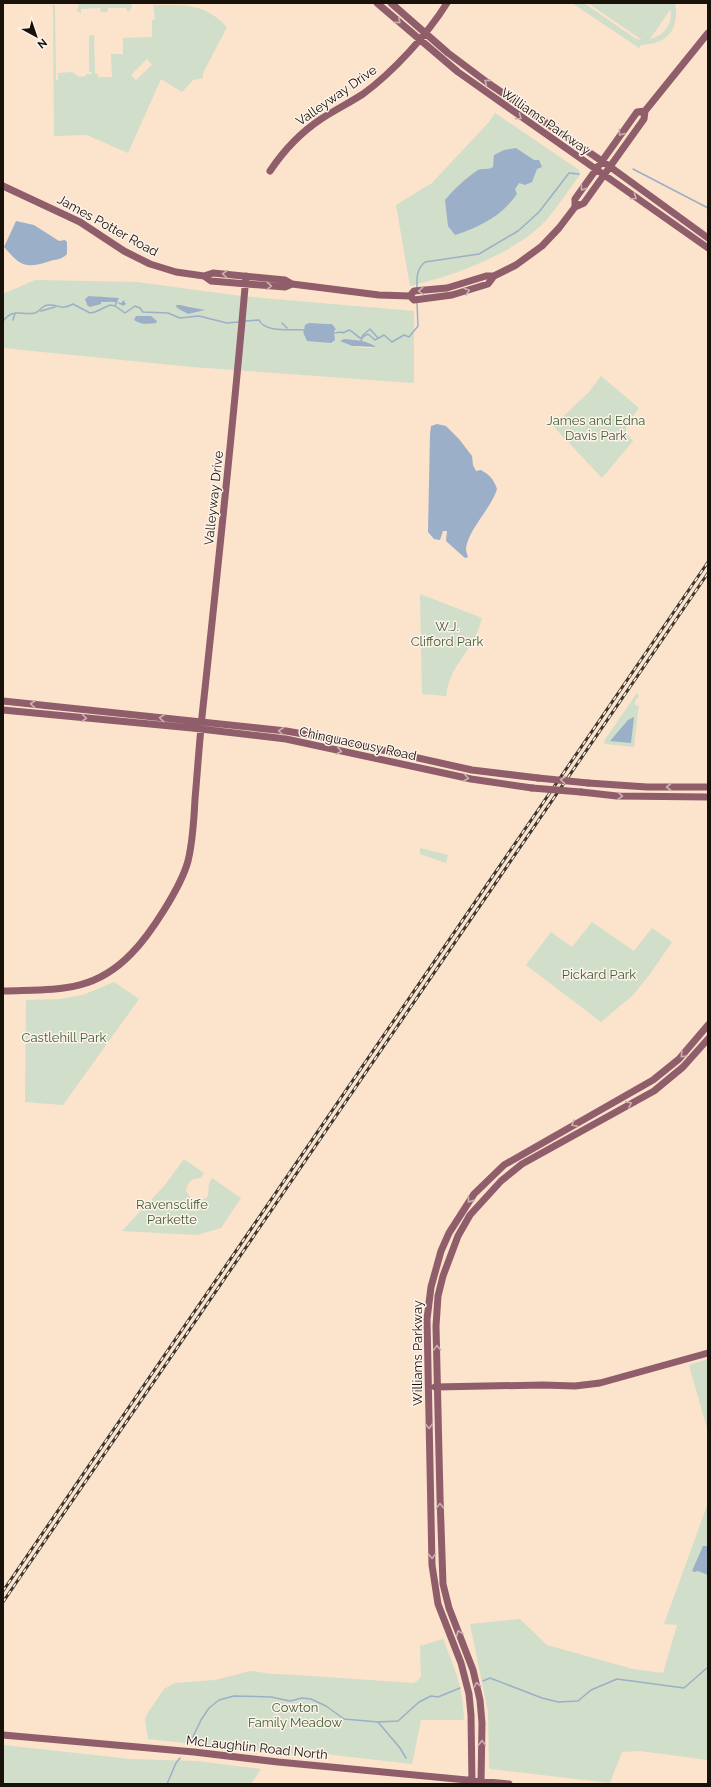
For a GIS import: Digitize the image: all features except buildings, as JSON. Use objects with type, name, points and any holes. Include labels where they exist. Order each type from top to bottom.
[{"type":"main road","name":"Williams Parkway","points":[[378,3],[418,40],[458,72],[602,175],[708,248]]},
{"type":"main road","name":"Williams Parkway","points":[[391,3],[424,33],[488,83],[609,166],[708,238]]},
{"type":"main road","name":"Valleyway Drive","points":[[270,170],[284,151],[306,130],[362,94],[384,77],[424,33],[447,3]]},
{"type":"main road","name":"James Potter Road","points":[[410,296],[414,291],[435,290],[462,284],[486,276],[494,276],[516,266],[542,246],[559,228],[575,207],[584,203],[602,175],[644,119],[645,111],[708,33]]},
{"type":"main road","name":"James Potter Road","points":[[575,207],[575,198],[601,161],[637,112],[645,111]]},
{"type":"main road","name":"James Potter Road","points":[[3,186],[80,222],[124,251],[150,264],[176,272],[204,276],[213,273],[285,280],[292,284],[379,295],[410,296],[414,300],[435,298],[475,289],[488,284],[494,276]]},
{"type":"main road","name":"James Potter Road","points":[[204,276],[211,281],[246,285],[285,288],[292,284]]},
{"type":"main road","name":"Valleyway Drive","points":[[3,991],[61,990],[85,985],[102,978],[131,955],[140,943],[181,881],[188,861],[193,826],[200,726],[222,532],[246,276]]},
{"type":"main road","name":"Chinguacousy Road","points":[[3,700],[200,726],[286,740],[471,779],[532,788],[617,796],[708,797]]},
{"type":"main road","name":"Chinguacousy Road","points":[[3,710],[293,732],[333,739],[472,770],[588,783],[647,787],[708,787]]},
{"type":"main road","name":"Williams Parkway","points":[[472,1782],[470,1703],[465,1674],[438,1604],[433,1581],[427,1319],[431,1287],[441,1251],[449,1233],[474,1194],[504,1165],[653,1080],[679,1059],[708,1025]]},
{"type":"main road","name":"Williams Parkway","points":[[481,1783],[482,1723],[480,1700],[473,1670],[449,1608],[444,1584],[440,1497],[436,1326],[438,1296],[449,1256],[470,1216],[501,1181],[522,1164],[654,1091],[683,1067],[708,1039]]},
{"type":"main road","points":[[428,1387],[575,1386],[600,1383],[708,1353]]},
{"type":"main road","name":"McLaughlin Road North","points":[[3,1735],[168,1749],[481,1783],[509,1784]]},
{"type":"green space","points":[[572,3],[584,3],[636,39],[642,40],[588,3],[675,3],[675,20],[670,33],[658,42],[641,45],[639,48]],"holes":[[[670,10],[671,15],[666,29],[655,38],[650,39]]]},
{"type":"green space","points":[[79,4],[131,4],[132,7],[128,12],[126,8],[108,8],[107,12],[101,12],[100,8],[81,9],[81,13],[77,11]]},
{"type":"green space","points":[[51,5],[55,5],[56,80],[58,80],[58,73],[72,72],[79,77],[86,76],[86,74],[92,74],[92,72],[89,72],[90,35],[94,35],[95,74],[98,74],[98,77],[112,77],[111,54],[123,54],[123,38],[152,37],[152,20],[155,19],[153,5],[184,5],[201,9],[210,13],[227,27],[203,73],[203,78],[193,80],[182,92],[161,79],[128,153],[87,135],[54,136],[53,7]],"holes":[[[147,59],[152,65],[136,80],[131,75]]]},
{"type":"green space","points":[[495,113],[579,170],[580,175],[547,219],[519,242],[502,253],[483,262],[427,282],[410,286],[396,205],[432,183],[489,122]]},
{"type":"green space","points":[[35,280],[137,282],[241,296],[414,311],[414,383],[192,367],[3,348],[3,294]],"holes":[[[92,296],[118,298],[117,302],[119,303],[126,301],[126,304],[123,306],[115,302],[104,301],[92,307],[87,305],[85,302]],[[177,306],[189,306],[202,310],[188,314],[177,308]],[[316,323],[329,323],[336,329],[334,331],[336,335],[308,340],[303,332]],[[342,340],[369,342],[376,347],[358,347],[345,343]]]},
{"type":"green space","name":"James and Edna Davis Park","points":[[601,376],[639,408],[627,425],[626,433],[633,441],[602,478],[553,426],[589,392]]},
{"type":"green space","name":"W.J. Clifford Park","points":[[420,594],[482,618],[474,640],[452,675],[446,696],[422,694]]},
{"type":"green space","points":[[637,693],[639,696],[635,701],[635,705],[639,706],[634,747],[605,744],[604,741]]},
{"type":"green space","points":[[420,848],[448,855],[446,863],[420,854]]},
{"type":"green space","name":"Pickard Park","points":[[592,922],[634,951],[652,928],[672,942],[650,974],[633,995],[601,1022],[526,965],[551,932],[572,947]]},
{"type":"green space","name":"Castlehill Park","points":[[114,982],[139,999],[63,1105],[25,1102],[26,1000],[60,999],[83,995]]},
{"type":"green space","name":"Ravenscliffe Parkette","points":[[184,1159],[204,1173],[201,1178],[193,1180],[188,1185],[186,1191],[191,1199],[200,1200],[208,1196],[209,1183],[212,1178],[241,1198],[221,1228],[197,1235],[122,1231],[165,1185]]},
{"type":"green space","points":[[708,1359],[708,1432],[689,1365]]},
{"type":"green space","points":[[708,1503],[708,1760],[640,1751],[622,1752],[610,1783],[490,1769],[488,1712],[470,1624],[520,1619],[547,1645],[633,1669],[663,1673],[677,1625],[664,1624]]},
{"type":"green space","name":"Cowton Family Meadow","points":[[443,1639],[455,1669],[460,1688],[464,1720],[421,1720],[412,1764],[325,1754],[301,1755],[148,1739],[145,1720],[147,1714],[164,1689],[175,1683],[215,1680],[250,1671],[273,1674],[413,1683],[421,1677],[420,1646]]},
{"type":"green space","points":[[3,1745],[130,1759],[197,1761],[261,1769],[251,1784],[3,1784]]},
{"type":"water","points":[[516,148],[534,160],[539,160],[542,167],[537,169],[532,182],[525,185],[519,183],[515,189],[517,194],[497,215],[473,228],[455,235],[448,226],[445,200],[460,184],[478,170],[493,167],[494,155],[504,150]]},
{"type":"water","points":[[16,221],[34,225],[59,241],[65,240],[67,242],[67,254],[61,258],[33,265],[19,262],[4,247]]},
{"type":"water","points":[[89,296],[119,298],[117,302],[121,303],[124,300],[126,304],[123,306],[115,302],[101,302],[101,304],[90,307],[87,305],[85,299]]},
{"type":"water","points":[[176,305],[205,310],[188,314],[177,308]]},
{"type":"water","points":[[136,316],[151,316],[157,321],[156,323],[147,324],[137,322],[134,320]]},
{"type":"water","points":[[309,323],[332,324],[336,329],[334,331],[335,340],[331,343],[307,341],[303,332],[305,325]]},
{"type":"water","points":[[344,339],[365,342],[376,347],[352,346],[340,341]]},
{"type":"water","points":[[437,424],[446,426],[459,439],[472,456],[473,465],[476,471],[481,470],[487,474],[493,480],[497,489],[490,504],[471,533],[466,548],[468,557],[465,558],[446,541],[447,531],[443,531],[440,540],[434,539],[428,532],[430,434],[431,426]]},
{"type":"water","points":[[634,717],[631,743],[610,741],[628,720]]},
{"type":"water","points":[[703,1546],[708,1546],[708,1575],[698,1571],[692,1571]]},
{"type":"waterway","points":[[633,169],[708,208]]},
{"type":"waterway","points":[[417,289],[417,277],[420,268],[425,262],[479,254],[518,231],[539,212],[569,173],[579,174]]},
{"type":"waterway","points":[[334,333],[343,333],[349,330],[361,338],[368,334],[375,340],[384,335],[392,342],[404,335],[409,337],[418,326],[417,303]]},
{"type":"waterway","points":[[3,321],[11,314],[35,313],[46,305],[65,307],[73,304],[90,313],[110,305],[115,306],[125,313],[135,306],[140,308],[143,312],[168,313],[180,318],[199,316],[227,323],[239,322]]},
{"type":"waterway","points":[[41,311],[55,307]]},
{"type":"waterway","points":[[13,320],[15,313]]},
{"type":"waterway","points":[[245,321],[259,320],[262,324],[272,329],[305,330]]},
{"type":"waterway","points":[[282,323],[287,328]]},
{"type":"waterway","points":[[361,341],[363,335],[370,329],[378,338]]},
{"type":"waterway","points":[[483,1681],[490,1678],[542,1698],[558,1702],[578,1701],[591,1690],[617,1679],[684,1688],[708,1667]]},
{"type":"waterway","points":[[190,1743],[201,1720],[209,1708],[219,1700],[234,1696],[271,1697],[290,1701],[302,1698],[311,1699],[326,1706],[344,1719],[378,1722],[398,1721],[419,1702],[431,1696],[438,1697],[460,1688]]},
{"type":"waterway","points":[[378,1722],[400,1748],[406,1758]]},
{"type":"waterway","points":[[167,1784],[176,1763],[180,1758]]},
{"type":"railway","points":[[3,1591],[708,562]]},
{"type":"railway","points":[[3,1602],[708,573]]}]
